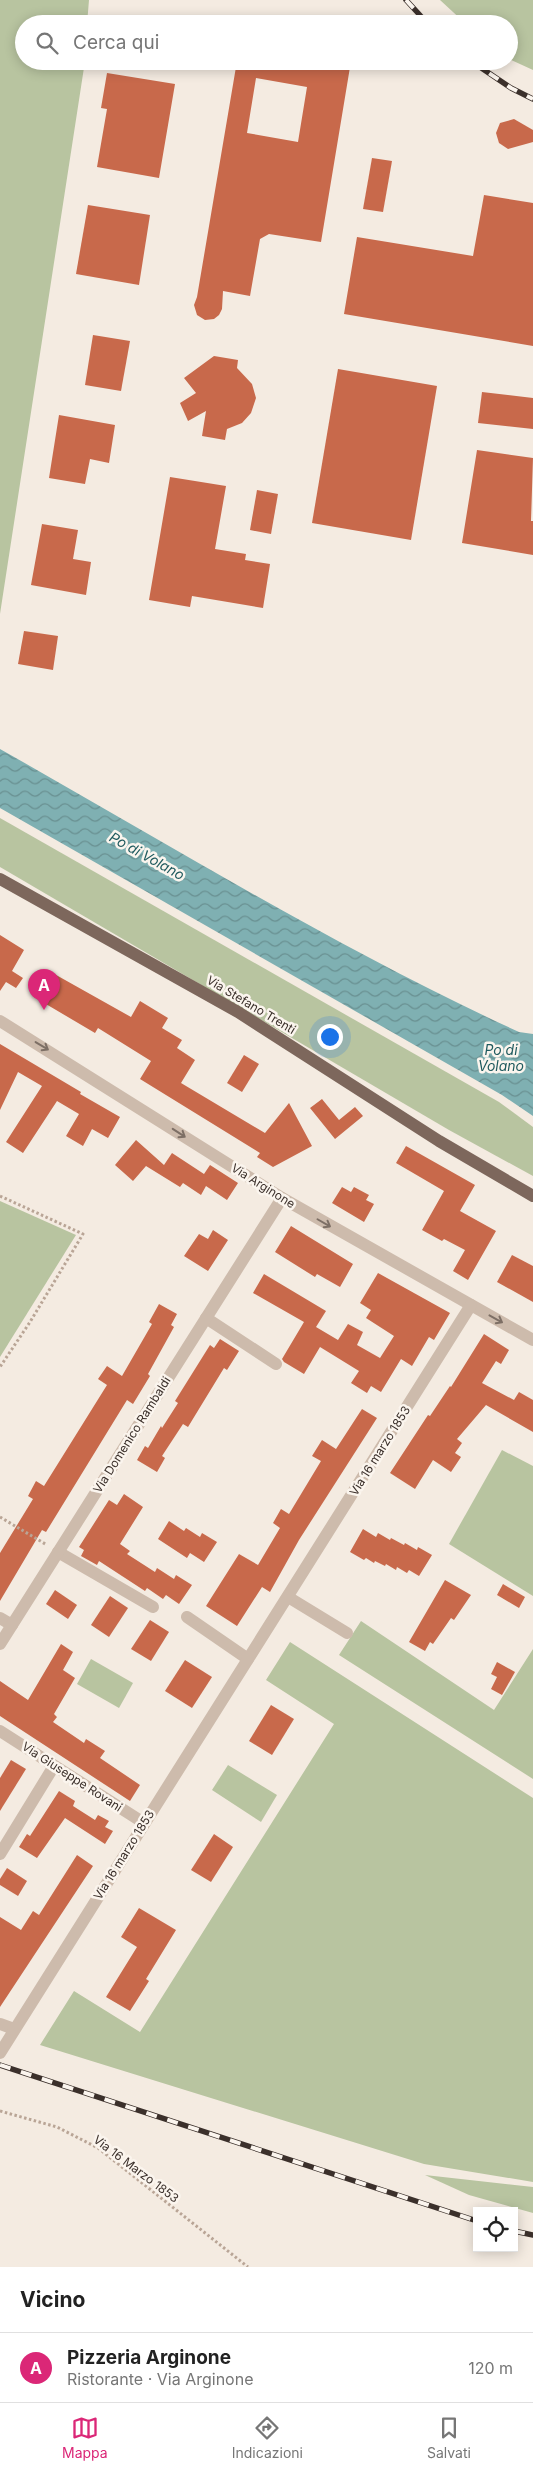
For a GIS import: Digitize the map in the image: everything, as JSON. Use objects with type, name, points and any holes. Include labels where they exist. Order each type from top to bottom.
[{"type":"main road","name":"Via Stefano Trenti","points":[[0,878],[238,1012],[439,1141],[533,1196]]},
{"type":"street","name":"Via Arginone","points":[[0,1021],[282,1198],[533,1340]]},
{"type":"street","name":"Via Domenico Rambaldi","points":[[0,1644],[282,1198]]},
{"type":"street","name":"Via 16 marzo 1853","points":[[0,2053],[14,2028],[472,1306]]},
{"type":"street","points":[[206,1318],[276,1364]]},
{"type":"street","points":[[58,1552],[153,1607]]},
{"type":"street","points":[[288,1596],[346,1634]]},
{"type":"street","points":[[187,1617],[248,1659]]},
{"type":"street","points":[[0,1618],[12,1625]]},
{"type":"street","name":"Via Giuseppe Rovani","points":[[0,1731],[144,1823]]},
{"type":"street","points":[[0,1854],[54,1766]]},
{"type":"street","points":[[0,2024],[14,2028]]},
{"type":"path","points":[[0,1196],[83,1234],[30,1322],[0,1367]]},
{"type":"path","points":[[0,1518],[58,1552]]},
{"type":"path","name":"Via 16 Marzo 1853","points":[[0,2110],[57,2127],[98,2148],[248,2267]]},
{"type":"green space","points":[[0,0],[89,0],[88,15],[15,15],[15,70],[84,70],[0,614]]},
{"type":"green space","points":[[440,0],[533,0],[533,70],[518,63],[518,15],[456,15]]},
{"type":"green space","points":[[0,818],[499,1102],[533,1127],[533,1176],[449,1130],[0,867]]},
{"type":"green space","points":[[0,1201],[76,1235],[0,1357]]},
{"type":"green space","points":[[502,1450],[533,1466],[533,1596],[449,1544]]},
{"type":"green space","points":[[361,1621],[494,1710],[533,1649],[533,1779],[339,1655]]},
{"type":"green space","points":[[290,1642],[533,1798],[533,2182],[424,2164],[40,2045],[74,1991],[140,2032],[334,1724],[266,1680]]},
{"type":"green space","points":[[91,1659],[133,1683],[119,1708],[77,1684]]},
{"type":"green space","points":[[228,1765],[277,1795],[261,1822],[212,1790]]},
{"type":"green space","points":[[425,2175],[533,2187],[533,2213],[518,2209],[518,2207],[512,2207],[469,2195]]},
{"type":"water","name":"Po di Volano","points":[[0,749],[321,932],[452,1000],[519,1032],[533,1034],[533,1116],[502,1095],[0,808]]},
{"type":"building","points":[[235,70],[350,70],[321,242],[269,234],[260,239],[250,296],[223,291],[222,309],[214,319],[205,320],[197,315],[194,305],[197,297]],"holes":[[[256,78],[307,87],[298,142],[247,133]]]},
{"type":"building","points":[[107,73],[175,84],[159,178],[97,167],[107,109],[101,108]]},
{"type":"building","points":[[514,119],[533,130],[533,142],[508,149],[499,143],[496,133],[500,123]]},
{"type":"building","points":[[372,158],[392,161],[383,212],[363,209]]},
{"type":"building","points":[[484,195],[533,203],[533,346],[344,314],[357,237],[473,256]]},
{"type":"building","points":[[88,205],[150,215],[139,285],[76,274]]},
{"type":"building","points":[[93,335],[130,341],[121,391],[85,385]]},
{"type":"building","points":[[214,356],[238,360],[237,368],[252,384],[256,398],[251,413],[242,423],[227,429],[225,440],[202,436],[206,411],[188,421],[180,403],[196,393],[184,378]]},
{"type":"building","points":[[338,369],[437,386],[411,540],[312,523]]},
{"type":"building","points":[[482,392],[533,398],[533,429],[478,423]]},
{"type":"building","points":[[59,415],[115,425],[109,463],[90,459],[85,484],[49,478]]},
{"type":"building","points":[[477,450],[533,458],[531,521],[533,521],[533,555],[462,543]]},
{"type":"building","points":[[170,477],[226,486],[215,549],[246,554],[245,560],[270,564],[263,608],[192,596],[190,607],[149,600]]},
{"type":"building","points":[[257,490],[278,494],[271,534],[250,530]]},
{"type":"building","points":[[42,524],[78,530],[73,559],[91,562],[86,595],[31,585]]},
{"type":"building","points":[[24,631],[58,636],[53,670],[18,664]]},
{"type":"building","points":[[0,935],[24,950],[12,971],[23,978],[16,988],[6,982],[0,991]]},
{"type":"building","points":[[49,971],[131,1017],[140,1001],[168,1018],[162,1028],[182,1040],[177,1048],[195,1060],[181,1083],[265,1133],[289,1103],[312,1146],[273,1167],[257,1157],[260,1153],[140,1079],[151,1061],[98,1028],[95,1033],[34,997]]},
{"type":"building","points":[[0,1044],[120,1117],[108,1138],[92,1129],[83,1146],[66,1136],[79,1114],[57,1101],[23,1153],[6,1142],[42,1086],[18,1072],[0,1110]]},
{"type":"building","points":[[244,1055],[259,1064],[242,1092],[227,1083]]},
{"type":"building","points":[[322,1099],[339,1120],[355,1107],[363,1116],[335,1139],[310,1108]]},
{"type":"building","points":[[136,1140],[164,1165],[172,1153],[204,1174],[210,1165],[238,1183],[227,1200],[206,1186],[201,1195],[183,1183],[180,1187],[146,1166],[133,1181],[115,1165]]},
{"type":"building","points":[[406,1146],[475,1185],[460,1211],[496,1231],[468,1280],[453,1271],[465,1250],[444,1239],[442,1241],[422,1230],[444,1191],[396,1163]]},
{"type":"building","points":[[342,1187],[351,1192],[354,1187],[369,1195],[366,1200],[374,1204],[364,1222],[332,1203]]},
{"type":"building","points":[[291,1226],[353,1264],[340,1287],[317,1274],[315,1277],[275,1252]]},
{"type":"building","points":[[213,1230],[228,1240],[208,1271],[184,1256],[199,1234],[208,1239]]},
{"type":"building","points":[[512,1255],[533,1266],[533,1302],[497,1282]]},
{"type":"building","points":[[378,1273],[450,1313],[434,1340],[429,1337],[412,1366],[401,1359],[381,1392],[371,1386],[367,1393],[351,1383],[359,1371],[320,1347],[304,1374],[284,1362],[282,1359],[304,1322],[253,1293],[264,1274],[326,1311],[316,1327],[338,1340],[348,1324],[363,1332],[357,1345],[380,1358],[394,1336],[366,1318],[371,1310],[360,1303]]},
{"type":"building","points":[[159,1304],[177,1314],[171,1325],[174,1327],[148,1374],[150,1376],[133,1404],[127,1400],[46,1532],[42,1530],[0,1601],[0,1553],[33,1499],[28,1496],[36,1481],[44,1486],[107,1385],[98,1379],[107,1366],[122,1376],[152,1324],[149,1322]]},
{"type":"building","points":[[484,1334],[509,1350],[501,1364],[496,1361],[482,1383],[514,1400],[519,1392],[533,1400],[533,1432],[486,1405],[457,1439],[462,1443],[455,1453],[461,1457],[451,1472],[433,1460],[415,1489],[390,1473],[428,1415],[430,1416],[451,1387]]},
{"type":"building","points":[[220,1339],[239,1351],[227,1370],[224,1368],[188,1427],[183,1424],[162,1456],[165,1458],[157,1472],[137,1460],[145,1446],[148,1448],[178,1403],[175,1401],[210,1345],[214,1348]]},
{"type":"building","points":[[362,1409],[377,1418],[299,1540],[270,1592],[262,1587],[237,1626],[206,1606],[239,1554],[258,1565],[280,1528],[273,1523],[281,1509],[289,1514],[321,1461],[312,1456],[322,1440],[336,1449]]},
{"type":"building","points":[[124,1494],[143,1507],[120,1544],[130,1551],[127,1554],[155,1572],[157,1568],[174,1579],[176,1575],[192,1585],[179,1604],[166,1595],[163,1599],[147,1588],[145,1591],[99,1561],[97,1565],[81,1556],[84,1550],[79,1547],[109,1500],[117,1505]]},
{"type":"building","points":[[169,1521],[184,1531],[186,1528],[200,1537],[202,1533],[217,1542],[204,1562],[190,1553],[187,1558],[158,1539]]},
{"type":"building","points":[[363,1529],[376,1537],[378,1533],[390,1540],[391,1538],[404,1545],[405,1543],[417,1550],[418,1547],[432,1555],[419,1576],[409,1570],[407,1573],[397,1567],[396,1570],[386,1564],[385,1566],[375,1561],[374,1563],[366,1558],[364,1560],[350,1552]]},
{"type":"building","points":[[445,1580],[471,1595],[454,1620],[451,1618],[433,1644],[430,1642],[425,1651],[409,1642]]},
{"type":"building","points":[[503,1584],[525,1597],[519,1608],[497,1595]]},
{"type":"building","points":[[55,1590],[77,1605],[68,1619],[46,1604]]},
{"type":"building","points":[[110,1596],[128,1608],[109,1637],[91,1625]]},
{"type":"building","points":[[150,1620],[169,1632],[151,1661],[131,1649]]},
{"type":"building","points":[[61,1644],[73,1652],[63,1670],[75,1678],[54,1714],[57,1717],[53,1722],[84,1743],[86,1739],[105,1751],[100,1758],[140,1785],[130,1801],[0,1716],[0,1681],[28,1700]]},
{"type":"building","points":[[185,1660],[212,1677],[192,1708],[165,1691]]},
{"type":"building","points":[[497,1662],[515,1672],[502,1695],[491,1689],[497,1677],[491,1674]]},
{"type":"building","points":[[271,1705],[294,1719],[272,1755],[249,1741]]},
{"type":"building","points":[[11,1760],[26,1769],[0,1811],[0,1778]]},
{"type":"building","points":[[59,1791],[75,1801],[73,1806],[95,1820],[98,1815],[109,1821],[105,1827],[113,1831],[105,1844],[65,1818],[37,1858],[19,1847],[27,1834],[30,1836]]},
{"type":"building","points":[[214,1834],[233,1847],[211,1882],[191,1870]]},
{"type":"building","points":[[77,1855],[93,1866],[0,2007],[0,1917],[21,1930],[33,1911],[39,1915]]},
{"type":"building","points":[[7,1868],[27,1881],[18,1896],[0,1885],[0,1879]]},
{"type":"building","points":[[139,1908],[176,1930],[146,1979],[149,1981],[130,2011],[106,1997],[137,1947],[121,1937]]},
{"type":"railway","points":[[406,0],[420,15]]},
{"type":"railway","points":[[484,70],[511,88],[533,99]]},
{"type":"railway","points":[[0,2065],[473,2220]]},
{"type":"railway","points":[[518,2232],[533,2235]]},
{"type":"place","name":"Pizzeria Arginone","points":[[44,1010]]}]
